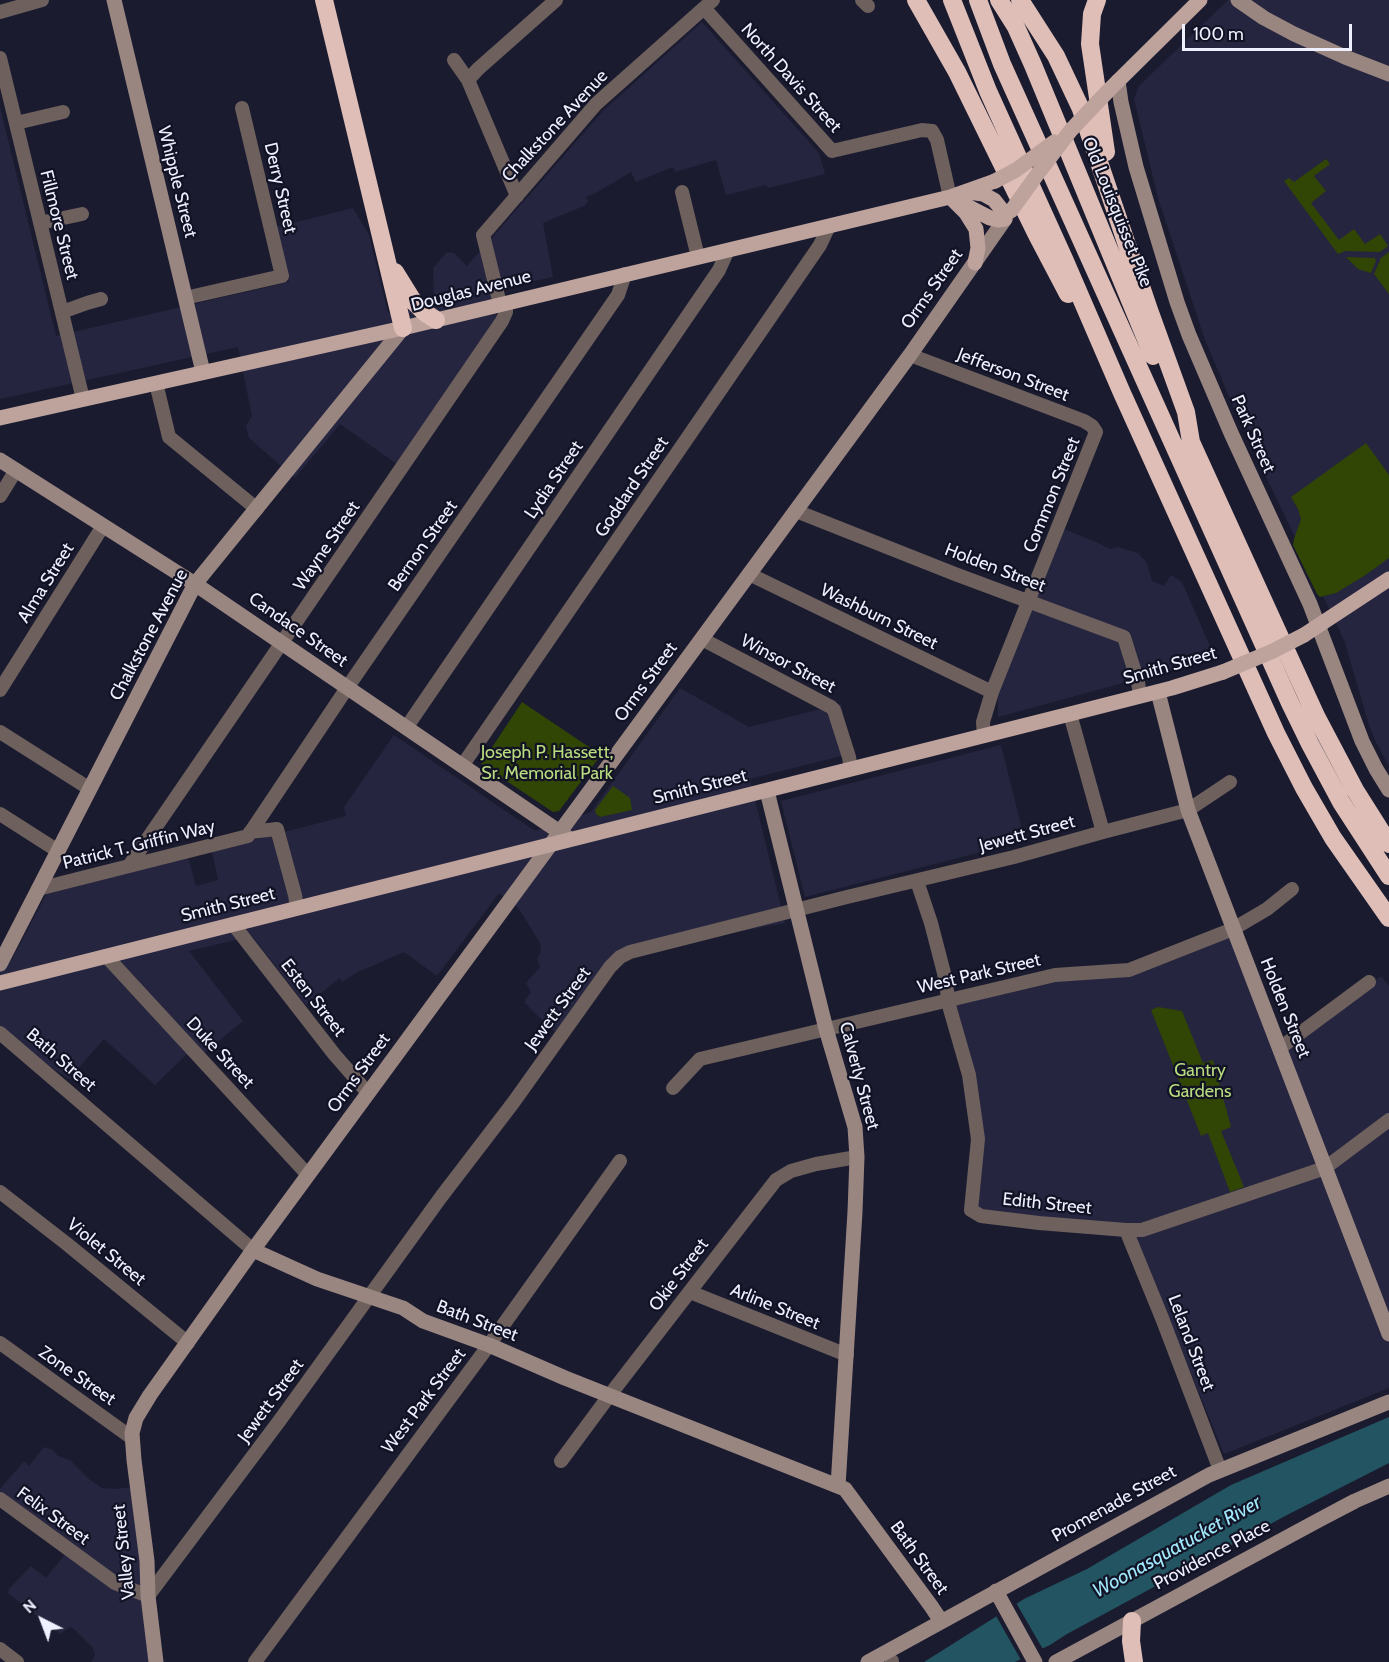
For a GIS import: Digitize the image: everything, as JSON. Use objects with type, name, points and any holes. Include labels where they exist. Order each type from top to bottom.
[{"type":"highway","points":[[324,0],[403,328]]},
{"type":"highway","points":[[916,0],[954,65],[1037,235],[1122,393]]},
{"type":"highway","points":[[952,0],[988,92],[1285,751],[1333,838],[1389,918]]},
{"type":"highway","points":[[978,0],[994,46],[1290,703],[1341,802],[1389,876]]},
{"type":"highway","points":[[1020,0],[1047,40],[1074,90],[1094,142],[1186,412],[1191,442],[1316,716],[1355,789],[1389,844]]},
{"type":"highway","points":[[1097,0],[1090,25],[1091,56],[1114,204]]},
{"type":"highway","name":"Old Louisquisset Pike","points":[[1000,1],[1025,46],[1191,442]]},
{"type":"highway","points":[[383,245],[409,295],[418,306],[436,320]]},
{"type":"highway","points":[[1132,1621],[1131,1649],[1134,1662]]},
{"type":"main road","name":"Orms Street","points":[[1008,215],[1071,130],[1200,0]]},
{"type":"main road","name":"Douglas Avenue","points":[[0,418],[403,328],[950,197],[995,181],[1016,170],[1071,130]]},
{"type":"main road","points":[[950,197],[990,218],[998,220],[1008,215],[991,198],[978,193],[965,192]]},
{"type":"main road","points":[[950,197],[966,213],[976,229],[978,248],[975,263]]},
{"type":"main road","name":"Smith Street","points":[[0,982],[297,908],[560,838],[767,790],[1158,692],[1223,672],[1268,654],[1319,626],[1389,581]]},
{"type":"street","points":[[0,12],[42,0]]},
{"type":"street","name":"Whipple Street","points":[[114,0],[203,372]]},
{"type":"street","points":[[468,80],[556,0]]},
{"type":"street","points":[[1238,0],[1264,18],[1294,34],[1389,74]]},
{"type":"street","name":"Chalkstone Avenue","points":[[503,304],[483,235],[596,104],[709,4]]},
{"type":"street","name":"North Davis Street","points":[[709,4],[832,151],[922,130],[932,132],[937,140],[950,197]]},
{"type":"street","name":"Fillmore Street","points":[[0,58],[82,399]]},
{"type":"street","points":[[454,60],[468,80],[517,196]]},
{"type":"street","name":"Park Street","points":[[1114,86],[1121,102],[1136,166],[1189,335],[1226,423],[1319,626],[1357,730],[1389,790]]},
{"type":"street","name":"Derry Street","points":[[185,298],[282,276],[242,108]]},
{"type":"street","points":[[16,123],[63,112]]},
{"type":"street","points":[[682,192],[698,257]]},
{"type":"street","points":[[40,224],[82,214]]},
{"type":"street","name":"Orms Street","points":[[132,1438],[136,1418],[150,1395],[308,1175],[560,838],[749,574],[910,355],[1008,215]]},
{"type":"street","name":"Goddard Street","points":[[462,766],[820,245],[829,226]]},
{"type":"street","name":"Lydia Street","points":[[406,728],[719,270],[728,250]]},
{"type":"street","name":"Bernon Street","points":[[249,834],[618,295],[625,274]]},
{"type":"street","points":[[62,312],[101,299]]},
{"type":"street","name":"Wayne Street","points":[[129,866],[502,321],[506,312],[503,304]]},
{"type":"street","name":"Chalkstone Avenue","points":[[0,964],[4,946],[38,889],[195,584],[403,328]]},
{"type":"street","name":"Jefferson Street","points":[[910,355],[1084,421],[1092,426],[1096,432],[1095,436]]},
{"type":"street","points":[[156,383],[169,437],[257,509]]},
{"type":"street","name":"Common Street","points":[[984,736],[983,722],[992,692],[1095,436]]},
{"type":"street","name":"Candace Street","points":[[0,460],[283,643],[462,766],[560,838]]},
{"type":"street","points":[[0,496],[16,470]]},
{"type":"street","name":"Holden Street","points":[[796,511],[1124,637],[1140,696]]},
{"type":"street","name":"Alma Street","points":[[0,690],[103,526]]},
{"type":"street","name":"Washburn Street","points":[[749,574],[992,692]]},
{"type":"street","name":"Winsor Street","points":[[702,639],[831,706],[851,769]]},
{"type":"street","name":"Holden Street","points":[[1158,692],[1188,810],[1389,1334]]},
{"type":"street","points":[[1070,714],[1103,832]]},
{"type":"street","points":[[0,732],[90,789]]},
{"type":"street","name":"Jewett Street","points":[[148,1596],[224,1496],[441,1197],[513,1103],[610,967],[620,957],[630,952],[1014,857],[1188,810],[1230,782]]},
{"type":"street","name":"Calverly Street","points":[[767,790],[826,1029],[855,1127],[857,1157],[838,1486]]},
{"type":"street","points":[[0,814],[58,851]]},
{"type":"street","name":"Patrick T. Griffin Way","points":[[38,889],[249,834],[277,829],[297,908]]},
{"type":"street","points":[[917,881],[931,923],[949,1000]]},
{"type":"street","name":"West Park Street","points":[[673,1088],[700,1059],[1054,975],[1128,970],[1233,929],[1267,909],[1292,889]]},
{"type":"street","name":"Esten Street","points":[[233,924],[368,1094]]},
{"type":"street","name":"Duke Street","points":[[105,956],[308,1175]]},
{"type":"street","points":[[1281,1048],[1368,982]]},
{"type":"street","name":"Edith Street","points":[[949,1000],[969,1075],[978,1139],[971,1210],[981,1216],[1126,1230],[1152,1228],[1325,1168],[1389,1120]]},
{"type":"street","name":"Bath Street","points":[[0,1033],[254,1250],[317,1279],[403,1308],[423,1321],[489,1345],[609,1396],[845,1489],[941,1621]]},
{"type":"street","name":"Okie Street","points":[[561,1461],[776,1180],[791,1171],[857,1157]]},
{"type":"street","name":"West Park Street","points":[[255,1662],[489,1345],[620,1161]]},
{"type":"street","name":"Violet Street","points":[[0,1192],[188,1343]]},
{"type":"street","name":"Leland Street","points":[[1126,1230],[1220,1470]]},
{"type":"street","name":"Arline Street","points":[[690,1292],[847,1355]]},
{"type":"street","name":"Zone Street","points":[[0,1343],[132,1438]]},
{"type":"street","name":"Promenade Street","points":[[868,1662],[1220,1470],[1389,1402]]},
{"type":"street","name":"Valley Street","points":[[132,1438],[147,1561],[148,1596],[156,1662]]},
{"type":"street","name":"Providence Place","points":[[1056,1662],[1346,1506],[1389,1486]]},
{"type":"street","name":"Felix Street","points":[[0,1499],[115,1583],[148,1596]]},
{"type":"street","points":[[996,1592],[1035,1660]]},
{"type":"street","points":[[0,1649],[17,1662]]},
{"type":"shaded area","points":[[1228,0],[1389,0],[1389,766],[1369,725],[1344,640],[1239,420],[1205,340],[1158,198],[1134,99],[1139,86]]},
{"type":"shaded area","points":[[702,22],[819,153],[825,174],[768,188],[766,185],[726,195],[716,160],[675,172],[673,167],[636,182],[631,172],[586,197],[588,202],[584,206],[543,223],[553,277],[503,288],[495,319],[397,464],[340,424],[295,478],[249,438],[246,426],[252,416],[238,347],[0,399],[0,107],[56,336],[289,282],[277,227],[353,208],[369,235],[388,313],[434,302],[433,268],[447,252],[454,253],[467,266],[603,111]]},
{"type":"shaded area","points":[[1064,529],[1110,549],[1118,547],[1138,553],[1147,563],[1152,581],[1164,586],[1171,575],[1182,582],[1215,658],[998,717],[998,691]]},
{"type":"shaded area","points":[[680,688],[749,727],[841,704],[853,753],[750,779],[785,923],[680,942],[622,958],[562,1035],[551,1029],[524,1002],[531,992],[526,983],[540,967],[537,959],[541,951],[540,943],[519,909],[499,893],[437,976],[404,952],[361,970],[342,982],[340,978],[306,1005],[252,936],[189,951],[243,1021],[194,1061],[187,1054],[155,1085],[104,1039],[69,1079],[0,1033],[0,955],[11,961],[47,893],[188,857],[196,886],[218,880],[212,851],[346,816],[344,807],[394,735],[535,831],[591,812]]},
{"type":"shaded area","points":[[1001,745],[1025,841],[805,897],[781,801]]},
{"type":"shaded area","points":[[1235,930],[1283,1044],[1287,1046],[1381,976],[1389,986],[1389,1388],[1224,1454],[1135,1236],[977,1218],[982,1140],[952,1001],[1045,978],[1122,970]]},
{"type":"shaded area","points":[[44,1447],[70,1460],[102,1488],[135,1487],[158,1662],[91,1662],[95,1655],[93,1648],[74,1629],[70,1627],[60,1634],[8,1593],[9,1589],[31,1566],[46,1578],[70,1548],[0,1499],[0,1489],[24,1461],[29,1466]]},
{"type":"green space","points":[[1326,159],[1330,164],[1314,176],[1326,191],[1311,203],[1339,240],[1354,229],[1365,244],[1380,234],[1388,246],[1380,252],[1345,251],[1338,254],[1284,181],[1289,178],[1294,182]]},
{"type":"green space","points":[[1389,252],[1389,294],[1374,274],[1381,258]]},
{"type":"green space","points":[[1346,257],[1375,258],[1376,261],[1371,273],[1358,269]]},
{"type":"green space","points":[[1366,443],[1389,475],[1389,558],[1336,593],[1320,597],[1293,545],[1301,519],[1291,497]]},
{"type":"green space","name":"Joseph P. Hassett, Sr. Memorial Park","points":[[522,702],[601,755],[559,811],[553,812],[481,764]]},
{"type":"green space","points":[[613,786],[630,798],[632,810],[600,817],[595,810]]},
{"type":"green space","name":"Gantry Gardens","points":[[1158,1007],[1182,1011],[1203,1063],[1213,1060],[1231,1127],[1221,1131],[1244,1187],[1230,1192],[1208,1133],[1201,1136],[1151,1010]]},
{"type":"water","name":"Woonasquatucket River","points":[[1389,1417],[1389,1463],[1287,1515],[1050,1645],[1015,1662],[924,1662],[1024,1599],[1087,1569],[1231,1485]]},
{"type":"pier","points":[[1015,1601],[1044,1651],[1022,1662],[995,1614]]}]
